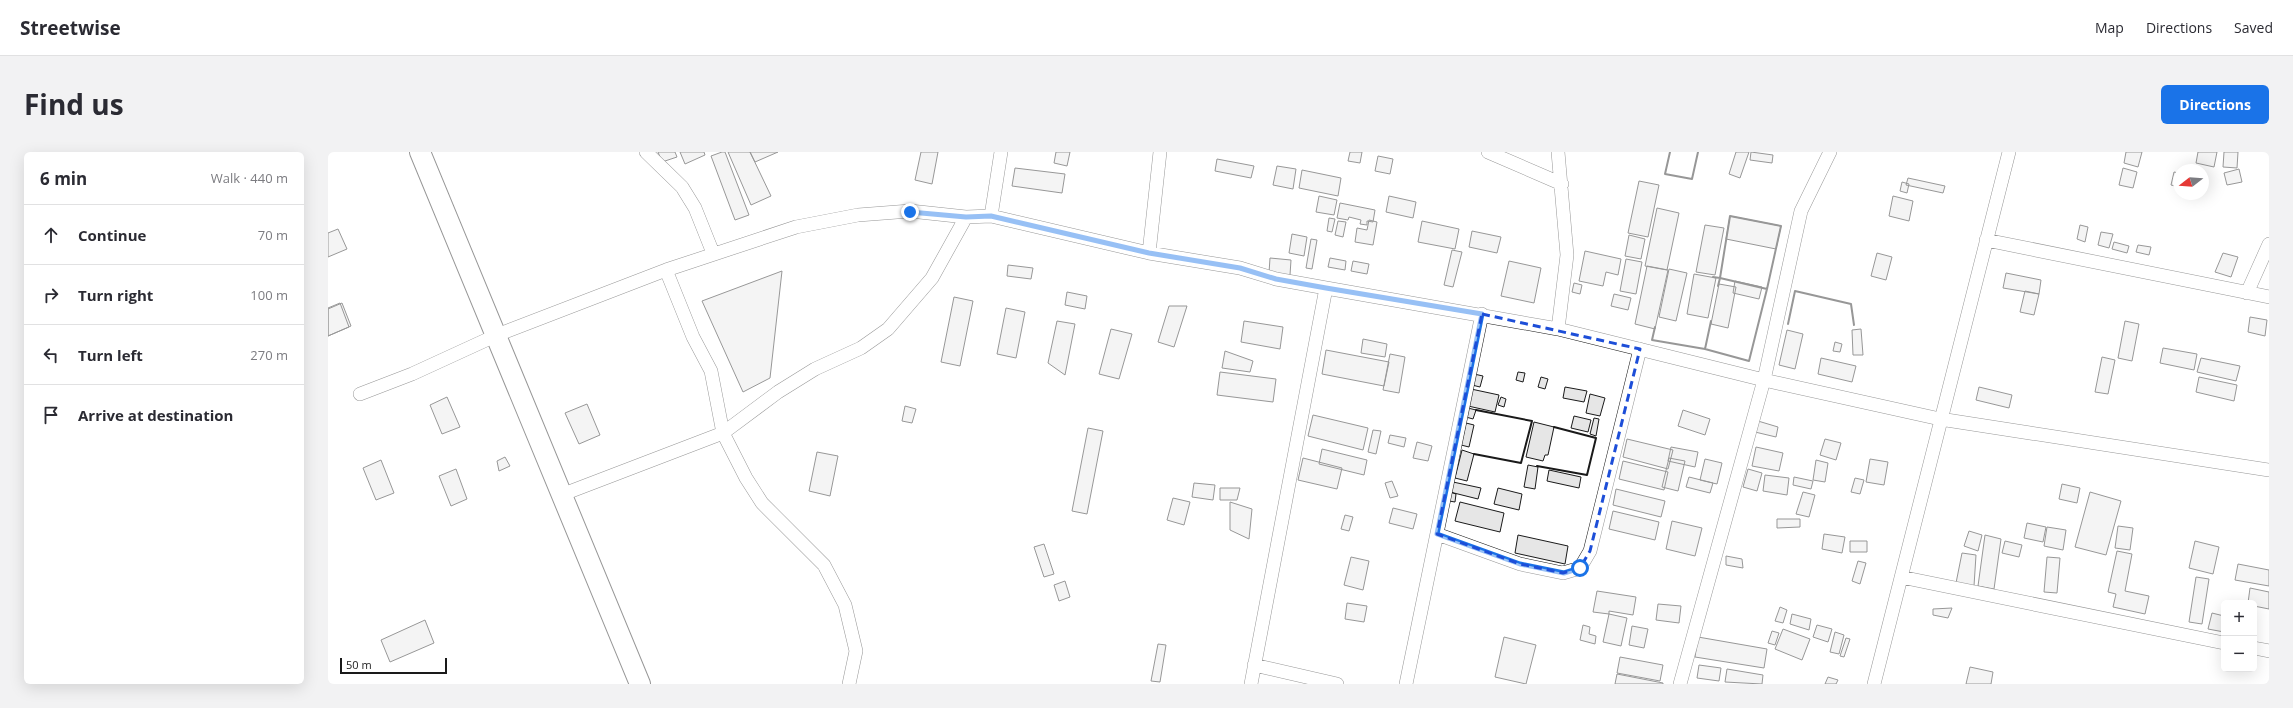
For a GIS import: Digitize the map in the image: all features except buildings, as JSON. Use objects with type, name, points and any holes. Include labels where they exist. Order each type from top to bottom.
[{"type":"main road","points":[[420,152],[497,335],[561,495],[640,684]]},
{"type":"street","points":[[646,152],[682,187],[695,208],[713,253]]},
{"type":"street","points":[[991,216],[1001,152]]},
{"type":"street","points":[[1149,253],[1160,152]]},
{"type":"street","points":[[1488,152],[1562,184]]},
{"type":"street","points":[[1558,152],[1567,255],[1558,329]]},
{"type":"street","points":[[1680,684],[1764,380],[1801,211],[1830,152]]},
{"type":"street","points":[[1874,684],[1940,419],[2009,152]]},
{"type":"street","points":[[360,394],[412,374],[497,335],[713,253],[796,227],[858,215],[910,212],[966,217],[991,216],[1149,253],[1240,268],[1276,279],[1482,314],[1558,329],[1764,380],[1940,419],[2269,470]]},
{"type":"street","points":[[561,495],[723,433],[778,392],[815,369],[861,348],[888,329],[932,278],[966,217]]},
{"type":"street","points":[[1986,240],[2269,297]]},
{"type":"street","points":[[2248,293],[2269,244]]},
{"type":"street","points":[[666,270],[693,337],[711,371],[723,433],[762,503],[824,565],[845,605],[856,651],[849,684]]},
{"type":"street","points":[[1251,684],[1326,288]]},
{"type":"street","points":[[1406,684],[1482,314]]},
{"type":"street","points":[[1437,534],[1520,564],[1564,573],[1580,568],[1590,551],[1640,349]]},
{"type":"street","points":[[1901,577],[2221,641]]},
{"type":"street","points":[[2257,649],[2269,651]]},
{"type":"street","points":[[1254,665],[1337,684]]},
{"type":"highlighted area","points":[[1482,314],[1640,349],[1590,551],[1580,568],[1563,573],[1520,564],[1437,534]]},
{"type":"wall","points":[[1670,152],[1665,174],[1692,179],[1698,152]]},
{"type":"wall","points":[[1730,216],[1781,226],[1767,289],[1720,278],[1730,216]]},
{"type":"wall","points":[[1713,277],[1720,278],[1718,286]]},
{"type":"wall","points":[[1711,321],[1705,349],[1749,361],[1767,289]]},
{"type":"wall","points":[[1788,324],[1795,291],[1851,304],[1854,325]]},
{"type":"wall","points":[[1655,327],[1652,340],[1705,349]]},
{"type":"wall","points":[[1474,454],[1521,463],[1532,421],[1476,410]]},
{"type":"wall","points":[[1537,466],[1587,475],[1596,438],[1554,427]]},
{"type":"route","points":[[910,212],[966,217],[991,216],[1149,253],[1240,268],[1276,279],[1416,305],[1482,314],[1437,534],[1520,564],[1564,573],[1580,568]]}]
